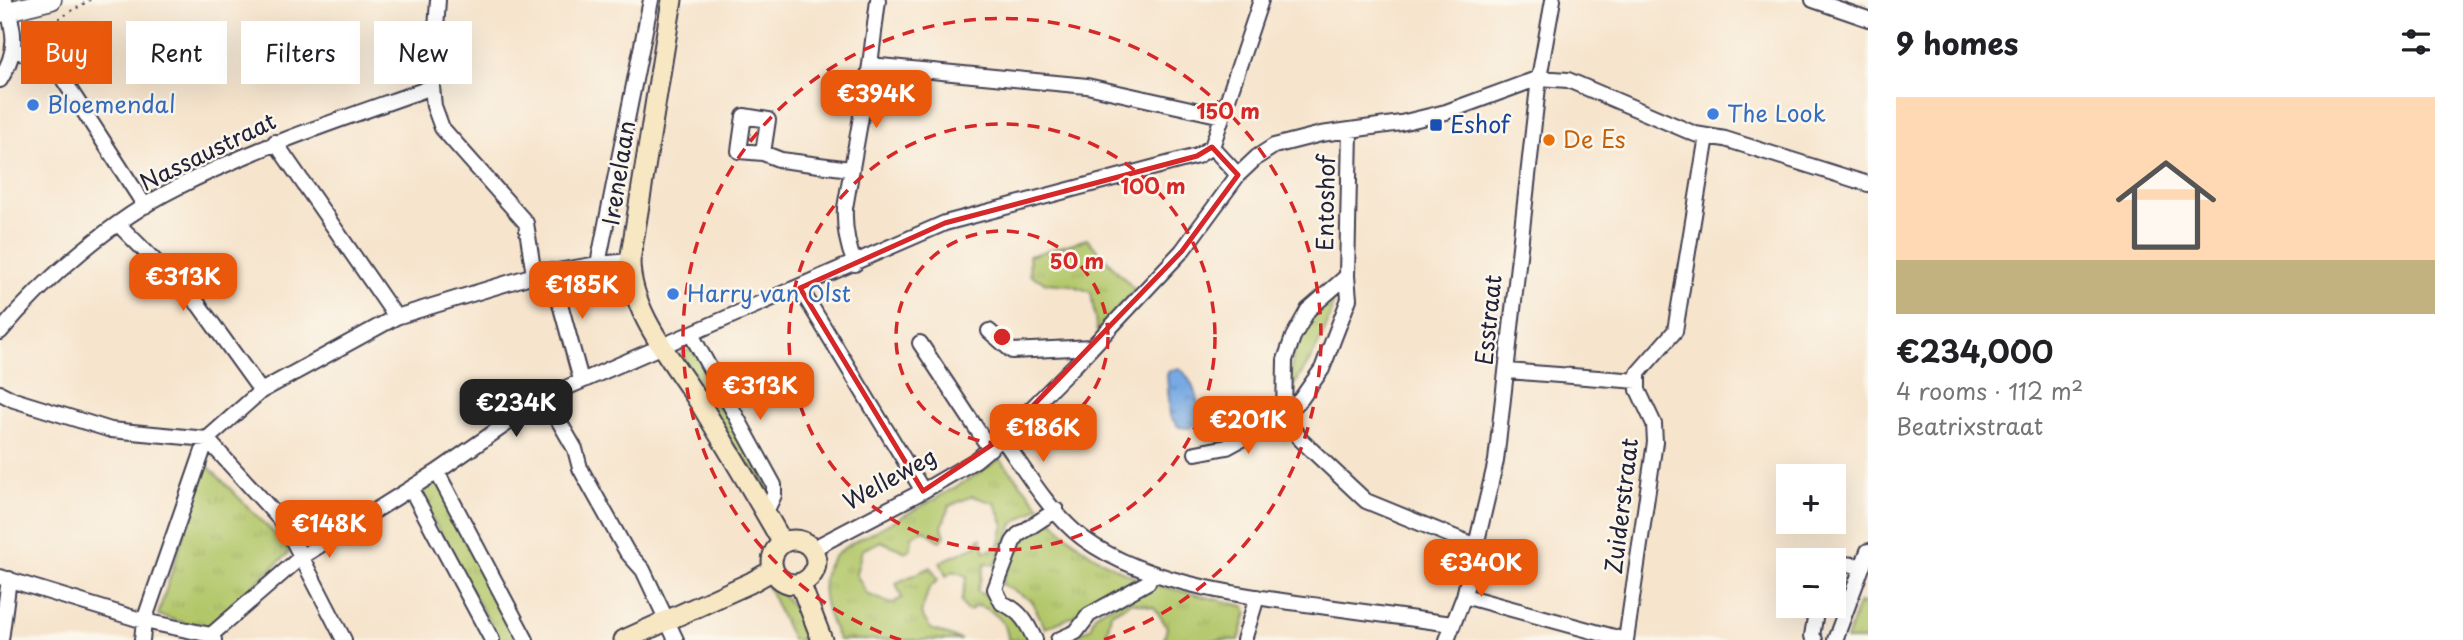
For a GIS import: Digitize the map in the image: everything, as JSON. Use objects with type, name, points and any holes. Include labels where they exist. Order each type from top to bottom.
[{"type":"main road","name":"Irenelaan","points":[[672,0],[630,261],[631,285],[662,347],[702,406],[781,540]]},
{"type":"main road","points":[[770,571],[774,552],[781,540],[801,541],[815,547],[815,569],[802,586]]},
{"type":"main road","points":[[624,640],[770,571]]},
{"type":"main road","points":[[770,571],[784,582],[802,586]]},
{"type":"main road","points":[[802,586],[822,640]]},
{"type":"street","points":[[0,80],[8,67],[14,43],[4,8],[52,0]]},
{"type":"street","points":[[438,0],[432,87],[434,106],[442,128],[526,223],[534,275]]},
{"type":"street","name":"Irenelaan","points":[[598,264],[651,0]]},
{"type":"street","points":[[855,264],[847,245],[844,226],[850,169],[870,65],[878,0]]},
{"type":"street","points":[[1,640],[5,578],[144,621],[213,638],[301,557],[437,472],[544,397],[945,223],[1197,156],[1212,147],[1261,0]]},
{"type":"street","name":"Esstraat","points":[[1447,640],[1464,596],[1496,461],[1539,78],[1553,0]]},
{"type":"street","points":[[1812,0],[1868,19]]},
{"type":"street","points":[[14,43],[54,65],[145,206]]},
{"type":"street","points":[[870,65],[1087,86],[1222,116]]},
{"type":"street","points":[[1539,78],[1568,80],[1695,134],[1725,139],[1868,184]]},
{"type":"street","name":"Welleweg","points":[[815,547],[923,491],[990,449],[1092,348],[1182,251],[1238,175],[1257,157],[1274,146],[1321,134],[1401,123],[1446,112],[1539,78]]},
{"type":"street","name":"Nassaustraat","points":[[0,332],[21,306],[71,260],[145,206],[174,189],[275,142],[432,87]]},
{"type":"street","name":"Entoshof","points":[[1196,453],[1227,447],[1284,416],[1301,399],[1322,369],[1349,299],[1347,276],[1350,130]]},
{"type":"street","points":[[1507,371],[1638,381],[1643,366],[1675,331],[1707,136]]},
{"type":"street","points":[[275,142],[396,317]]},
{"type":"street","points":[[1212,147],[1238,175]]},
{"type":"street","points":[[763,153],[781,160],[850,169]]},
{"type":"street","points":[[119,225],[200,305],[261,391]]},
{"type":"street","points":[[142,640],[144,621],[207,439],[261,391],[396,317],[534,275],[630,261]]},
{"type":"street","points":[[551,271],[581,380]]},
{"type":"street","name":"Entoshof","points":[[1284,416],[1285,360],[1293,337],[1308,310],[1347,276]]},
{"type":"street","points":[[800,288],[923,491]]},
{"type":"street","points":[[989,331],[1012,351],[1092,348]]},
{"type":"street","points":[[691,334],[775,485],[774,495],[765,514]]},
{"type":"street","points":[[920,344],[990,449]]},
{"type":"street","name":"Zuiderstraat","points":[[1625,640],[1655,442],[1654,424],[1639,390],[1638,381]]},
{"type":"street","points":[[0,393],[111,430],[207,439],[285,525],[344,640]]},
{"type":"street","points":[[544,397],[575,449],[580,468],[627,552],[643,570],[676,640]]},
{"type":"street","points":[[1284,416],[1301,440],[1366,501],[1476,546]]},
{"type":"street","points":[[1002,438],[1074,531],[1123,562],[1151,574],[1257,597],[1452,624]]},
{"type":"street","points":[[437,472],[526,640]]},
{"type":"street","points":[[411,489],[492,640]]},
{"type":"street","points":[[1035,640],[1024,618],[1014,608],[1002,603],[995,589],[1018,535],[1056,510]]},
{"type":"street","points":[[1835,640],[1868,551]]},
{"type":"street","points":[[1846,564],[1863,566]]},
{"type":"street","points":[[1058,640],[1076,632],[1090,615],[1148,582],[1151,574]]},
{"type":"street","points":[[1464,596],[1625,640]]},
{"type":"street","points":[[1244,640],[1257,597]]},
{"type":"street","points":[[1815,618],[1812,636],[1815,640]]},
{"type":"path","points":[[14,43],[90,0]]},
{"type":"path","points":[[791,533],[803,534],[815,547],[822,558],[821,571],[814,582],[790,591],[779,587],[764,559],[769,546],[791,533]]},
{"type":"highlighted area","points":[[1212,147],[1238,175],[1182,251],[1002,438],[923,491],[800,288],[945,223],[1197,156]]},
{"type":"green space","points":[[1087,239],[1135,290],[1097,332],[1091,292],[1071,285],[1046,283],[1030,275],[1029,256]]},
{"type":"green space","points":[[1335,288],[1325,330],[1289,393],[1292,360],[1300,335]]},
{"type":"green space","points":[[693,348],[770,490],[768,498],[744,471],[681,353]]},
{"type":"green space","points":[[1000,459],[1040,506],[1013,524],[995,565],[985,563],[977,592],[1016,607],[1033,640],[1008,640],[1002,622],[993,613],[975,606],[970,611],[966,610],[961,602],[967,576],[954,571],[946,576],[940,562],[978,545],[977,540],[981,538],[985,552],[999,546],[1004,525],[995,503],[972,496],[949,506],[942,527],[945,536],[940,541],[924,530],[912,536],[911,548],[906,552],[881,541],[862,550],[856,574],[867,594],[891,604],[902,598],[896,583],[931,567],[938,580],[929,588],[921,614],[931,629],[961,640],[839,640],[830,621],[823,588],[827,567],[833,558],[850,544],[943,495]]},
{"type":"green space","points":[[206,464],[291,551],[205,629],[158,615]]},
{"type":"green space","points":[[436,478],[525,640],[499,640],[419,494],[420,488]]},
{"type":"green space","points":[[1048,515],[1088,552],[1137,578],[1087,602],[1074,616],[1045,628],[1032,601],[1002,584],[1019,538]]},
{"type":"green space","points":[[767,585],[788,600],[810,640],[792,640]]},
{"type":"green space","points":[[1156,585],[1244,606],[1247,612],[1239,640],[1164,640],[1167,627],[1154,607],[1131,602],[1111,613],[1106,640],[1060,640],[1090,629],[1095,615],[1102,610]]},
{"type":"green space","points":[[1859,603],[1868,604],[1868,640],[1846,640]]},
{"type":"water","points":[[1179,368],[1192,385],[1199,408],[1199,422],[1190,428],[1179,427],[1170,416],[1167,375],[1169,371]]},
{"type":"place","name":"Bloemendal","points":[[33,105]]},
{"type":"place","name":"The Look","points":[[1713,114]]},
{"type":"place","name":"Eshof","points":[[1436,125]]},
{"type":"place","name":"De Es","points":[[1549,140]]},
{"type":"place","name":"Harry van Olst","points":[[673,294]]}]
